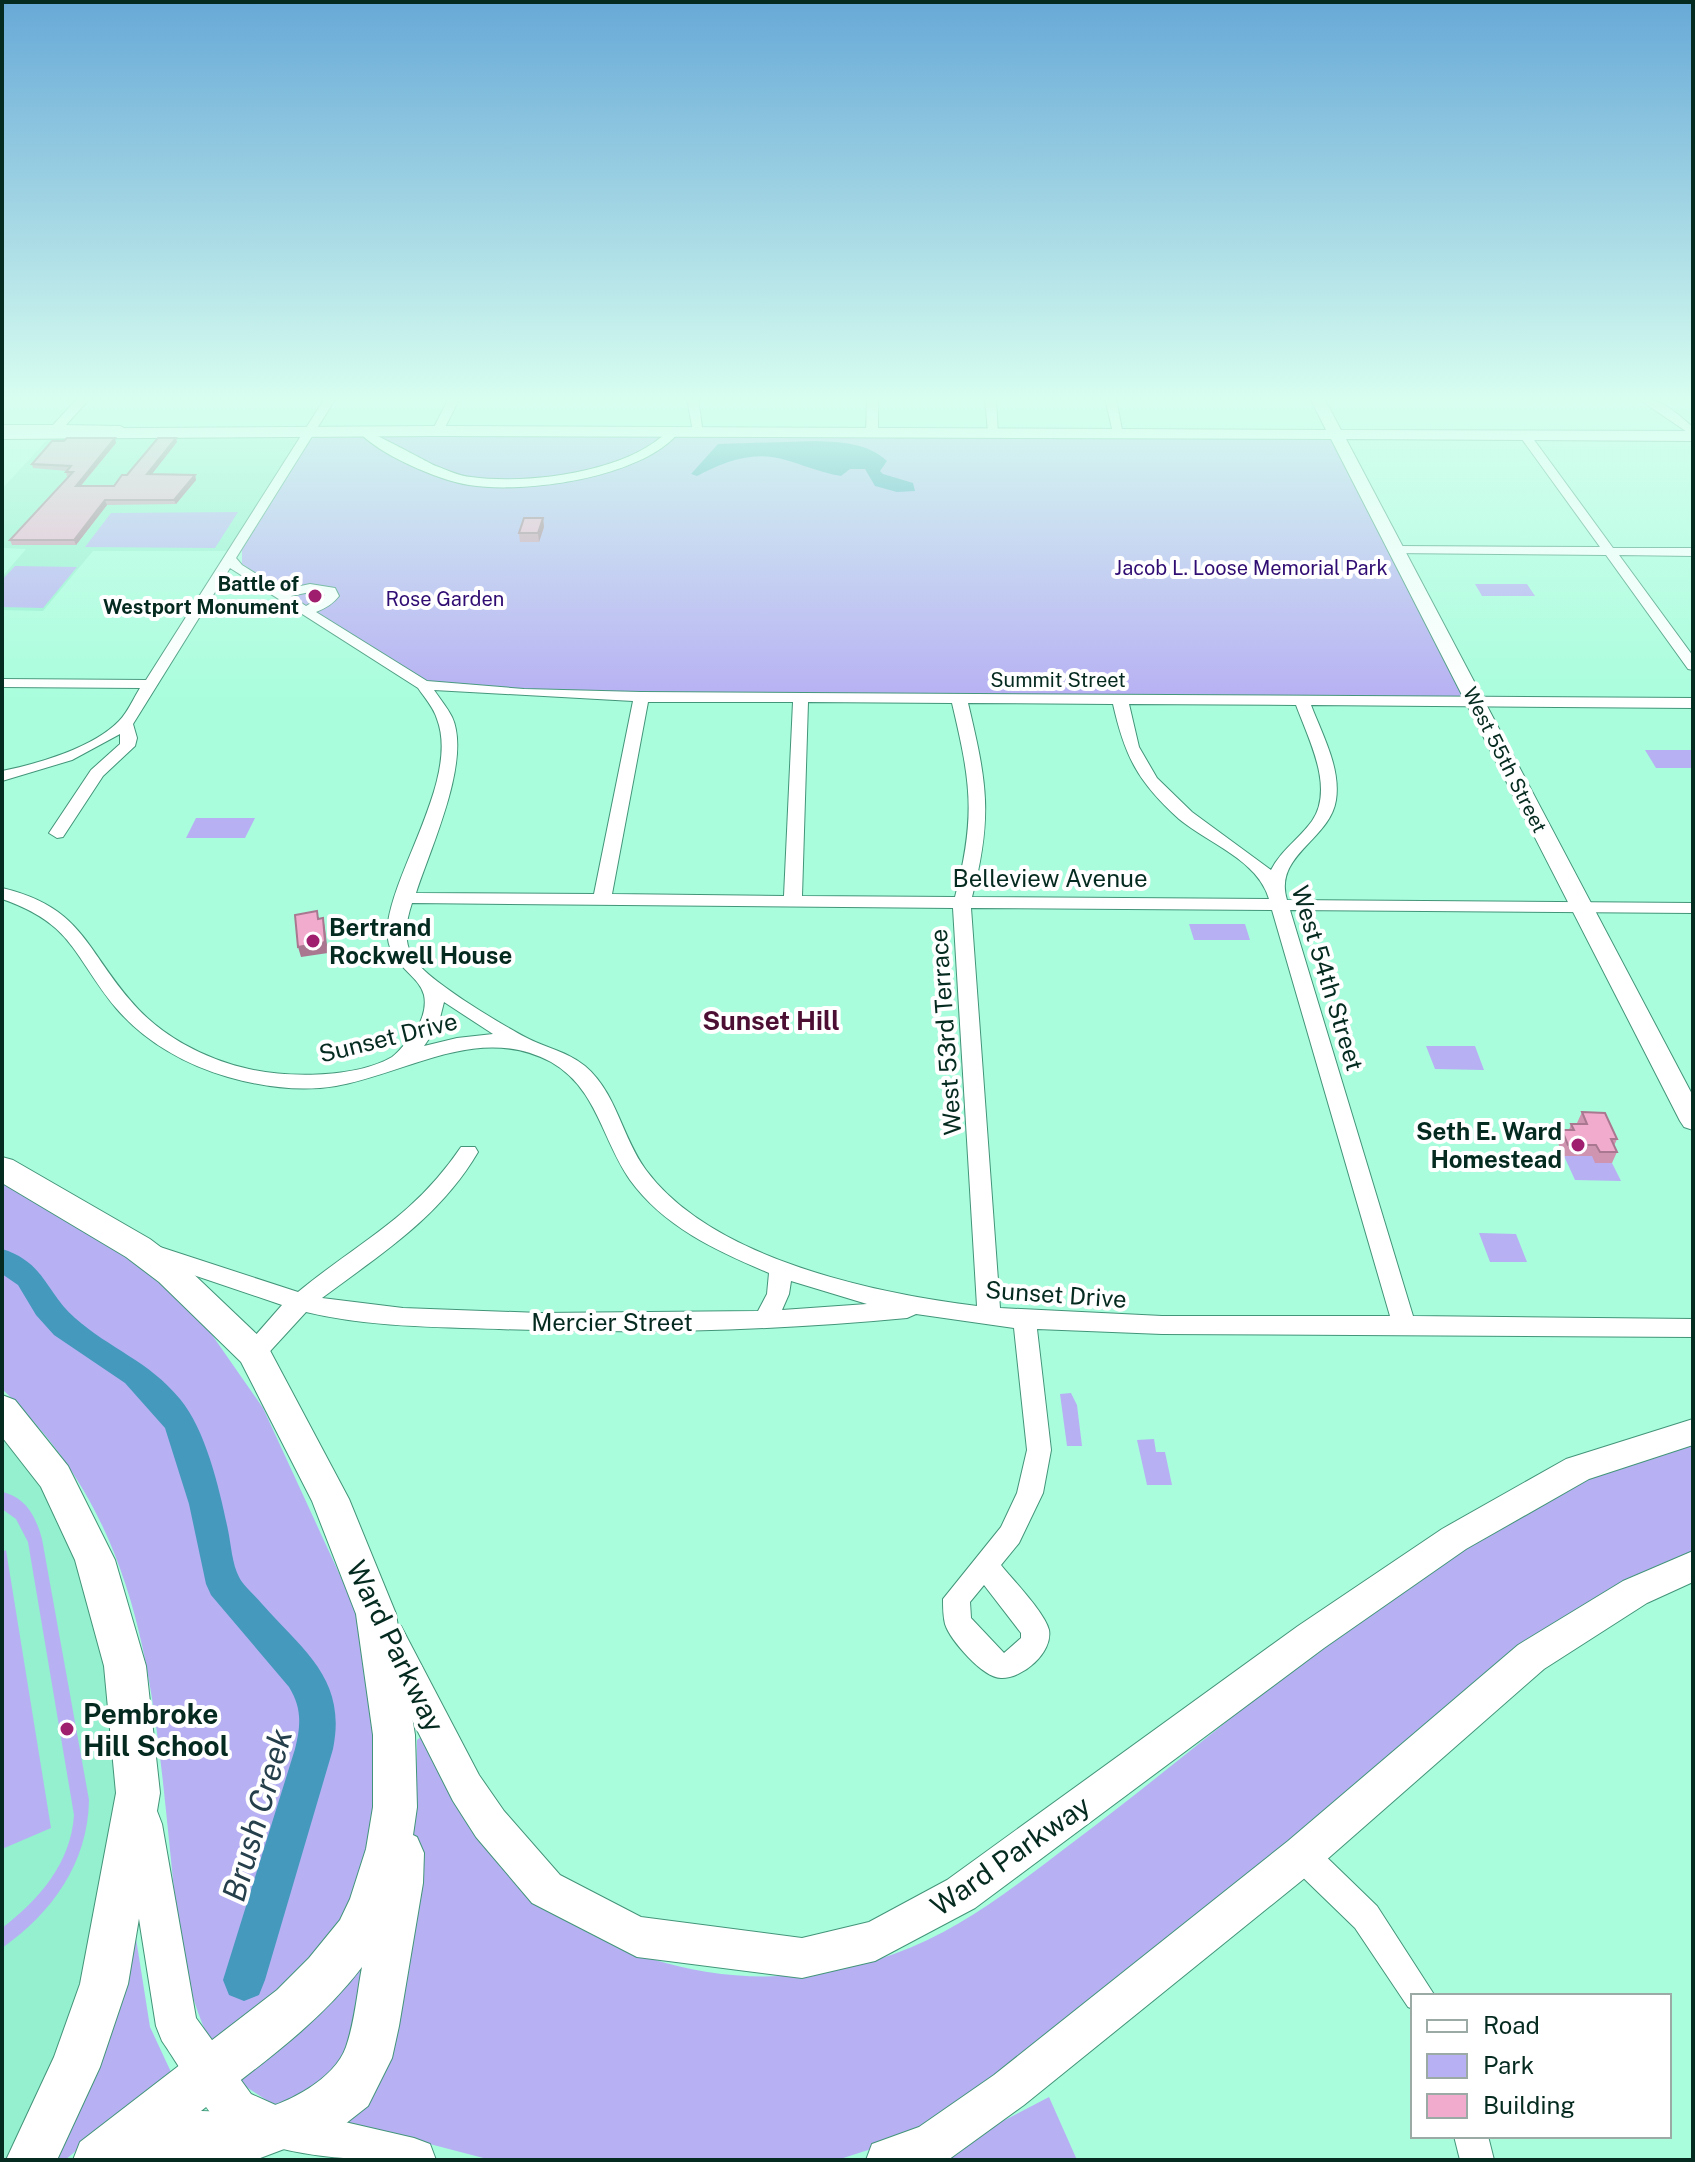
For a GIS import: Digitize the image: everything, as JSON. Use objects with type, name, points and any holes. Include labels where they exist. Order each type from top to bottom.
[{"type":"highway","name":"Ward Parkway","points":[[2,1168],[138,1248],[171,1273],[254,1353],[330,1499],[376,1614]]},
{"type":"highway","points":[[2,1410],[55,1477],[95,1560],[125,1666],[138,1793],[104,1984],[75,2067],[31,2160]]},
{"type":"highway","points":[[120,2160],[139,2150],[193,2136],[248,2137],[322,2110],[350,2088],[368,2058],[400,1883],[401,1846],[395,1807],[394,1735],[376,1614]]},
{"type":"highway","points":[[98,2160],[294,2007],[326,1975],[356,1936],[381,1878],[395,1807]]},
{"type":"main road","name":"West 55th Street","points":[[1369,499],[1693,1121]]},
{"type":"main road","name":"Ward Parkway","points":[[376,1614],[466,1788],[490,1824],[546,1889],[637,1937],[802,1958],[875,1941],[961,1894],[1311,1637],[1454,1539],[1578,1469],[1693,1432]]},
{"type":"main road","points":[[888,2160],[932,2144],[1009,2090],[1302,1855],[1531,1657],[1635,1592],[1693,1566]]},
{"type":"main road","points":[[138,1793],[177,2026],[209,2074],[236,2109],[277,2128],[414,2160]]},
{"type":"street","points":[[2,776],[30,771],[79,754],[125,724],[267,499]]},
{"type":"street","points":[[1572,499],[1693,666]]},
{"type":"street","points":[[1396,550],[1693,552]]},
{"type":"street","points":[[230,559],[249,576],[423,685]]},
{"type":"street","points":[[217,580],[249,576]]},
{"type":"street","points":[[279,595],[310,588],[330,591],[332,596],[328,601],[304,611]]},
{"type":"street","points":[[2,683],[151,684]]},
{"type":"street","name":"Summit Street","points":[[423,685],[524,693],[641,697],[1693,703]]},
{"type":"street","name":"Sunset Drive","points":[[423,685],[445,718],[450,753],[446,775],[397,922],[398,946],[408,966],[430,985],[521,1043],[563,1059],[589,1079],[603,1100],[623,1149],[638,1174],[665,1204],[692,1226],[733,1249],[857,1292],[925,1307],[1080,1325],[1693,1328]]},
{"type":"street","points":[[602,900],[641,697]]},
{"type":"street","points":[[793,901],[801,699]]},
{"type":"street","name":"West 53rd Terrace","points":[[959,699],[977,779],[979,803],[976,851],[962,902],[989,1316]]},
{"type":"street","name":"West 54th Street","points":[[1120,700],[1131,747],[1151,781],[1186,816],[1261,869],[1276,895],[1404,1325]]},
{"type":"street","points":[[1276,895],[1278,867],[1289,851],[1318,826],[1329,801],[1328,779],[1302,701]]},
{"type":"street","points":[[57,833],[97,773],[127,746],[129,738],[125,724]]},
{"type":"street","name":"Sunset Drive","points":[[2,893],[30,903],[60,921],[76,936],[123,1005],[151,1030],[197,1059],[262,1079],[310,1082],[338,1079],[456,1044],[521,1043]]},
{"type":"street","name":"Belleview Avenue","points":[[406,898],[962,902],[1276,895],[1581,908],[1693,908]]},
{"type":"street","points":[[399,1061],[422,1038],[431,1022],[434,1009],[430,985]]},
{"type":"street","points":[[254,1353],[269,1330],[301,1301],[420,1212],[448,1183],[468,1152]]},
{"type":"street","name":"Mercier Street","points":[[138,1248],[319,1306],[402,1316],[573,1324],[765,1321],[925,1307]]},
{"type":"street","points":[[765,1321],[778,1294],[781,1268]]},
{"type":"street","points":[[985,1565],[1010,1535],[1030,1493],[1039,1450],[1030,1389],[1025,1320]]},
{"type":"street","points":[[1302,1855],[1366,1917],[1418,1994]]},
{"type":"street","points":[[1472,2138],[1477,2160]]},
{"type":"shaded area","points":[[2,499],[263,499],[230,551],[93,551],[43,611],[2,610],[2,577],[26,549],[2,548]]},
{"type":"shaded area","name":"Pembroke Hill School","points":[[2,1410],[55,1477],[138,1793],[30,2160],[2,2160]]},
{"type":"green space","name":"Jacob L. Loose Memorial Park","points":[[274,499],[1363,499],[1465,698],[539,691],[435,683],[421,679],[242,564],[242,550]]},
{"type":"green space","points":[[238,512],[215,548],[85,547],[111,513]]},
{"type":"green space","points":[[15,566],[77,567],[43,608],[2,607],[2,580]]},
{"type":"green space","points":[[1475,584],[1527,584],[1535,596],[1482,596]]},
{"type":"green space","points":[[1645,750],[1693,750],[1693,768],[1656,768]]},
{"type":"green space","points":[[196,818],[255,818],[245,838],[186,838]]},
{"type":"green space","points":[[1189,924],[1245,924],[1250,940],[1194,940]]},
{"type":"green space","points":[[1426,1046],[1475,1046],[1484,1070],[1435,1069]]},
{"type":"green space","points":[[1590,1152],[1612,1163],[1621,1181],[1575,1180],[1564,1156]]},
{"type":"green space","points":[[2,1183],[124,1252],[162,1282],[210,1332],[263,1408],[367,1634],[381,1711],[371,1875],[318,1970],[212,2045],[193,1998],[182,1950],[156,1722],[131,1602],[111,1545],[84,1491],[48,1439],[2,1389]]},
{"type":"green space","points":[[1479,1233],[1516,1234],[1527,1262],[1490,1262]]},
{"type":"green space","points":[[1071,1393],[1077,1405],[1082,1446],[1067,1446],[1060,1394]]},
{"type":"green space","points":[[1693,1438],[1693,1551],[1664,1564],[1300,1833],[969,2104],[890,2143],[837,2160],[491,2160],[334,2119],[416,1790],[417,1740],[422,1736],[460,1809],[487,1850],[540,1903],[583,1930],[652,1959],[712,1973],[742,1976],[804,1974],[864,1963],[919,1944],[989,1904],[1115,1810],[1347,1627],[1458,1549],[1585,1479]]},
{"type":"green space","points":[[1154,1439],[1156,1452],[1165,1452],[1172,1485],[1147,1485],[1137,1440]]},
{"type":"green space","points":[[2,1492],[24,1503],[37,1523],[42,1539],[89,1800],[82,1845],[64,1884],[37,1919],[2,1948],[2,1928],[40,1893],[60,1864],[72,1832],[74,1815],[28,1542],[16,1519],[2,1509]]},
{"type":"green space","points":[[6,1550],[51,1828],[2,1849],[2,1552]]},
{"type":"green space","points":[[135,1932],[150,2027],[171,2072],[65,2160],[44,2160]]},
{"type":"green space","points":[[371,1948],[361,2049],[291,2107],[271,2103],[240,2083],[246,2067]]},
{"type":"green space","points":[[1049,2097],[1077,2160],[928,2160]]},
{"type":"building","points":[[48,499],[175,499],[105,500],[74,540],[10,540]]},
{"type":"building","points":[[524,518],[543,518],[538,533],[519,533]]},
{"type":"building","name":"Bertrand Rockwell House","points":[[317,911],[318,919],[323,918],[325,942],[298,947],[295,915]]},
{"type":"building","points":[[1582,1112],[1605,1113],[1617,1139],[1611,1139],[1617,1152],[1600,1152],[1596,1145],[1568,1145],[1562,1130],[1574,1130],[1571,1124],[1587,1124]]},
{"type":"waterway","name":"Brush Creek","points":[[2,1260],[28,1277],[47,1307],[65,1327],[136,1374],[169,1408],[180,1424],[206,1504],[223,1584],[302,1675],[317,1699],[319,1726],[314,1749],[244,1980]]},
{"type":"place","name":"Battle of Westport Monument","points":[[315,596]]},
{"type":"place","name":"Bertrand Rockwell House","points":[[313,941]]},
{"type":"place","name":"Seth E. Ward Homestead","points":[[1578,1145]]},
{"type":"place","name":"Pembroke Hill School","points":[[67,1729]]},
{"type":"district","name":"Sunset Hill","points":[[771,1020]]},
{"type":"park label","name":"Rose Garden","points":[[445,599]]}]
